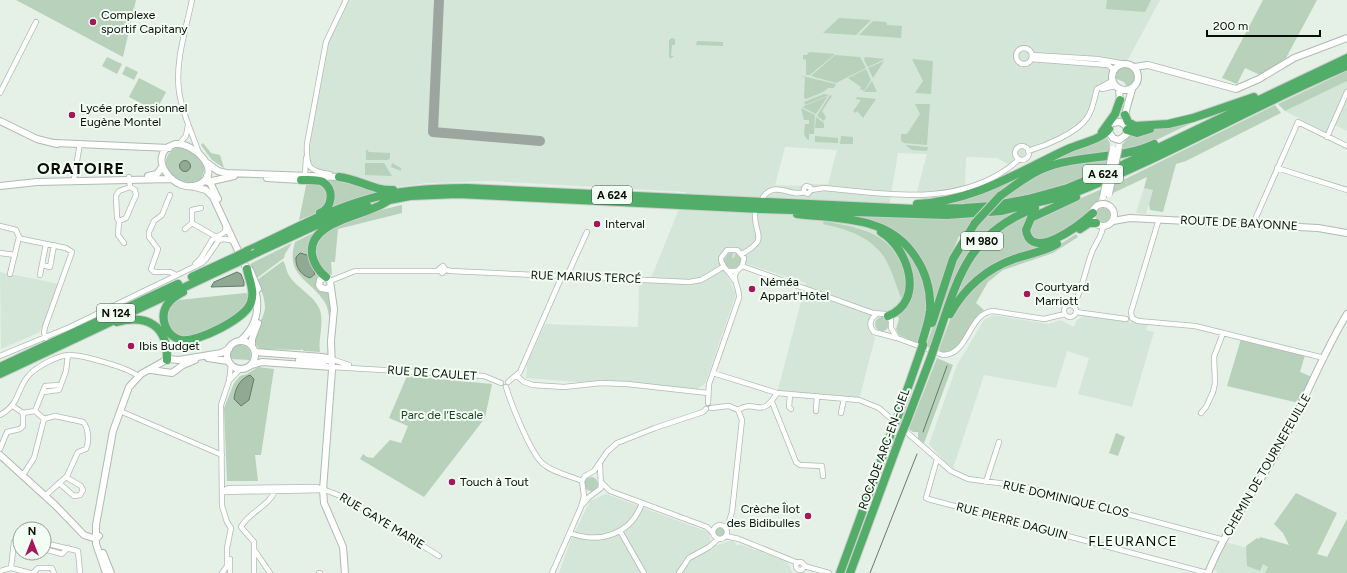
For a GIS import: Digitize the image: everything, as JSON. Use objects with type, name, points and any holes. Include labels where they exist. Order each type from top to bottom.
[{"type":"highway","name":"A 624","points":[[213,274],[234,260],[256,253],[336,216],[411,190],[450,188],[916,209],[964,208],[1002,204],[1051,193],[1106,173],[1347,58]]},
{"type":"highway","name":"A 624","points":[[388,197],[458,194],[758,211],[931,215],[966,215],[1013,209],[1073,194],[1128,170],[1347,66]]},
{"type":"highway","name":"M 980","points":[[1000,196],[1026,178],[1046,168],[1071,161],[1118,155],[1141,150],[1283,84],[1301,79]]},
{"type":"highway","points":[[1126,127],[1137,133],[1193,118],[1254,97]]},
{"type":"highway","points":[[1096,137],[1102,133],[1115,114],[1120,100]]},
{"type":"highway","points":[[1125,115],[1128,122],[1135,126],[1168,124]]},
{"type":"highway","points":[[859,206],[911,205],[954,199],[992,187],[1050,158],[1103,135],[1111,126]]},
{"type":"highway","name":"M 980","points":[[922,349],[954,259],[975,223],[1000,196],[1020,179],[1050,158]]},
{"type":"highway","points":[[1093,213],[1046,244],[1034,243],[1027,234],[1027,224],[1034,216],[1088,191],[1128,170]]},
{"type":"highway","points":[[301,177],[322,182],[328,188],[330,194],[328,208],[310,221]]},
{"type":"highway","points":[[339,177],[356,180],[371,188],[385,190],[432,186],[450,188]]},
{"type":"highway","name":"M 980","points":[[939,334],[962,272],[969,257],[982,241],[998,227],[1012,218],[1073,194]]},
{"type":"highway","points":[[329,282],[322,274],[312,256],[312,246],[316,236],[328,226],[345,218],[381,207],[388,197]]},
{"type":"highway","name":"N 124","points":[[0,367],[234,260],[247,251],[310,221],[347,206],[388,197]]},
{"type":"highway","points":[[758,211],[830,218],[868,227],[879,232],[894,244],[901,254],[909,280],[909,294],[903,306],[888,316]]},
{"type":"highway","name":"M 980","points":[[830,218],[862,222],[884,229],[904,243],[916,257],[925,275],[930,294],[929,315],[922,342],[922,349]]},
{"type":"highway","points":[[939,334],[962,295],[988,272],[1003,263],[1048,249],[1086,224],[1099,225]]},
{"type":"highway","points":[[213,274],[205,281],[176,296],[166,306],[164,323],[175,337],[186,340],[197,338],[234,320],[246,311],[250,306],[253,294],[247,269]]},
{"type":"highway","name":"N 124","points":[[0,374],[213,274]]},
{"type":"highway","points":[[105,326],[136,319],[151,323],[160,331],[164,339],[166,361]]},
{"type":"highway","name":"ROCADE ARC-EN-CIEL","points":[[850,573],[939,334]]},
{"type":"highway","name":"ROCADE ARC-EN-CIEL","points":[[840,573],[922,349]]},
{"type":"main road","points":[[1134,67],[1142,65],[1153,66],[1236,89],[1259,79],[1294,58],[1347,38]]},
{"type":"main road","points":[[1116,148],[1111,126],[1118,112],[1120,100],[1114,70],[1120,65],[1126,64],[1134,67],[1138,72],[1138,79]]},
{"type":"main road","points":[[1106,195],[1112,209],[1112,221],[1108,225],[1099,225],[1093,213],[1106,195],[1116,148],[1121,139],[1126,135],[1125,115],[1132,89],[1146,69],[1153,66]]},
{"type":"main road","points":[[1116,85],[1126,91],[1132,89]]},
{"type":"main road","points":[[0,121],[37,139],[55,143],[169,148]]},
{"type":"main road","points":[[1111,126],[1120,122],[1126,127]]},
{"type":"main road","points":[[1113,138],[1121,139]]},
{"type":"main road","points":[[0,186],[37,182],[129,178],[155,175],[162,163],[164,154],[169,148],[178,144],[189,147],[199,153],[207,163],[223,172],[301,177]]},
{"type":"main road","points":[[148,147],[158,153],[162,163],[172,179]]},
{"type":"main road","points":[[107,572],[97,536],[99,514],[111,441],[129,387],[137,377],[166,361],[221,353],[240,341],[252,328],[258,311],[256,293],[209,179],[207,163]]},
{"type":"main road","points":[[191,186],[209,179],[224,177],[339,177]]},
{"type":"main road","points":[[216,195],[216,187],[224,177]]},
{"type":"main road","points":[[129,178],[172,179],[181,184],[206,190],[219,205],[251,270],[261,298],[261,309],[252,339],[255,356],[252,365],[248,368],[240,369],[230,363],[215,358],[199,359],[179,368],[174,373],[158,370],[147,371]]},
{"type":"main road","points":[[0,182],[12,184]]},
{"type":"main road","points":[[1099,205],[1106,205],[1112,209]]},
{"type":"main road","name":"ROUTE DE BAYONNE","points":[[1112,209],[1130,218]]},
{"type":"main road","name":"ROUTE DE BAYONNE","points":[[1112,221],[1130,218],[1159,219],[1326,229],[1347,233]]},
{"type":"main road","points":[[329,282],[334,309],[331,359],[332,370],[323,490],[324,503],[343,547],[345,573]]},
{"type":"main road","name":"CHEMIN DE TOURNEFEUILLE","points":[[1208,573],[1224,540],[1283,441],[1347,314]]},
{"type":"main road","points":[[240,341],[247,342],[254,349]]},
{"type":"main road","points":[[229,348],[230,363]]},
{"type":"main road","name":"RUE DE CAULET","points":[[254,349],[331,359]]},
{"type":"main road","name":"RUE DE CAULET","points":[[281,363],[293,360],[322,362],[331,359]]},
{"type":"main road","points":[[176,360],[179,368]]},
{"type":"main road","points":[[166,361],[164,369],[167,372]]},
{"type":"main road","name":"RUE DE CAULET","points":[[252,365],[257,362],[281,363],[332,370]]},
{"type":"main road","points":[[0,455],[87,537],[97,536]]},
{"type":"street","points":[[192,0],[178,70],[179,93],[188,124],[199,153]]},
{"type":"street","points":[[301,177],[327,40],[346,0]]},
{"type":"street","points":[[0,93],[36,22]]},
{"type":"street","points":[[1114,70],[1108,65],[1031,57],[1097,59],[1126,64]]},
{"type":"street","points":[[1028,151],[1057,139],[1080,125],[1090,113],[1096,93],[1100,86],[1116,85]]},
{"type":"street","points":[[1327,137],[1347,92]]},
{"type":"street","points":[[1253,224],[1298,122],[1347,146]]},
{"type":"street","points":[[184,140],[188,131],[188,124]]},
{"type":"street","points":[[178,144],[193,137]]},
{"type":"street","points":[[72,181],[80,145]]},
{"type":"street","points":[[1019,160],[1015,155],[1018,148],[1024,147],[1028,151]]},
{"type":"street","points":[[763,197],[771,190],[785,190],[799,194],[804,192],[804,188],[806,186],[810,187],[811,190],[824,188],[916,195],[946,194],[983,183],[1014,165],[1019,160],[1027,158],[1028,151]]},
{"type":"street","points":[[301,177],[306,153]]},
{"type":"street","points":[[306,153],[311,170],[339,177]]},
{"type":"street","points":[[1277,168],[1347,190]]},
{"type":"street","points":[[129,178],[130,187]]},
{"type":"street","points":[[124,243],[118,235],[119,221],[117,218],[116,194],[119,191],[130,187]]},
{"type":"street","points":[[119,221],[123,221],[126,218],[136,195],[135,190],[130,187]]},
{"type":"street","points":[[170,195],[162,215],[154,221],[149,232],[149,237],[158,250],[151,269],[154,272],[170,272],[176,275]]},
{"type":"street","points":[[192,223],[192,210],[201,208]]},
{"type":"street","points":[[742,254],[753,247],[759,240],[759,232],[755,220],[758,211]]},
{"type":"street","points":[[1159,219],[1131,312],[1132,318],[1143,321],[1195,326],[1324,358]]},
{"type":"street","points":[[185,228],[192,223]]},
{"type":"street","points":[[192,223],[218,238],[234,241]]},
{"type":"street","points":[[0,356],[46,338],[206,259],[218,238],[225,232],[226,223]]},
{"type":"street","points":[[1073,306],[1081,290],[1092,251],[1101,238],[1099,225]]},
{"type":"street","points":[[0,226],[14,229],[18,232],[19,237],[10,274]]},
{"type":"street","points":[[582,481],[556,472],[542,462],[534,452],[507,384],[517,376],[587,232]]},
{"type":"street","points":[[19,237],[22,239],[69,248],[72,254],[44,330],[46,338]]},
{"type":"street","points":[[40,275],[46,244]]},
{"type":"street","points":[[42,265],[50,266],[54,245]]},
{"type":"street","points":[[711,406],[708,393],[713,373],[739,298],[738,287],[735,278],[737,271],[744,262],[742,254],[734,249],[727,250],[721,258],[723,267],[728,271],[738,287]]},
{"type":"street","points":[[0,252],[15,255]]},
{"type":"street","name":"RUE MARIUS TERCÉ","points":[[329,282],[355,271],[439,271],[442,266],[446,270],[689,282],[701,280],[723,267]]},
{"type":"street","points":[[742,266],[877,314],[888,316],[891,320],[891,328],[897,338]]},
{"type":"street","points":[[728,271],[737,271]]},
{"type":"street","points":[[1065,314],[1067,306],[1073,306]]},
{"type":"street","points":[[1073,306],[1076,312]]},
{"type":"street","points":[[863,309],[871,320]]},
{"type":"street","points":[[877,314],[871,320],[870,326],[874,332],[897,338],[931,352],[946,355],[958,349],[980,317],[987,312],[994,311],[1044,319],[1065,314],[1072,317],[1076,312]]},
{"type":"street","points":[[1076,312],[1126,319]]},
{"type":"street","points":[[884,334],[891,328]]},
{"type":"street","points":[[1201,413],[1206,407],[1213,392],[1215,383],[1214,358],[1223,333]]},
{"type":"street","points":[[0,415],[13,406],[24,382],[31,373],[47,363],[68,355],[80,356],[130,370],[137,377]]},
{"type":"street","points":[[35,410],[43,392],[58,391],[66,371],[68,355]]},
{"type":"street","name":"RUE DE CAULET","points":[[331,359],[362,369]]},
{"type":"street","points":[[222,573],[227,566],[231,528],[227,522],[222,506],[221,405],[229,381],[230,363]]},
{"type":"street","points":[[229,381],[240,369]]},
{"type":"street","name":"RUE DE CAULET","points":[[332,370],[362,369],[484,376],[501,383],[504,380],[507,384]]},
{"type":"street","name":"RUE DOMINIQUE CLOS","points":[[713,373],[777,393],[865,401],[878,408],[937,459],[958,475],[968,479],[1022,486],[1224,540]]},
{"type":"street","points":[[517,376],[524,382],[533,385],[564,387],[601,383],[627,384],[708,393]]},
{"type":"street","points":[[738,410],[747,406],[764,407],[772,402],[777,393]]},
{"type":"street","points":[[790,394],[789,406],[791,409]]},
{"type":"street","points":[[816,411],[817,396]]},
{"type":"street","points":[[841,413],[844,399]]},
{"type":"street","points":[[772,402],[796,462],[800,465],[822,466],[823,476]]},
{"type":"street","points":[[13,406],[23,413],[35,410]]},
{"type":"street","points":[[552,573],[581,508],[584,496],[582,481],[588,474],[600,465],[611,448],[624,439],[703,412],[706,409],[708,410],[711,406],[729,406],[738,410],[742,420],[732,512],[722,539],[718,539],[709,547],[688,558],[679,573]]},
{"type":"street","points":[[35,410],[44,419]]},
{"type":"street","points":[[120,411],[222,455]]},
{"type":"street","points":[[0,448],[7,432],[22,428],[23,413]]},
{"type":"street","points":[[44,419],[55,416],[83,422],[86,425],[87,446],[78,453],[66,477],[45,496]]},
{"type":"street","points":[[22,475],[34,458],[44,419]]},
{"type":"street","points":[[986,482],[999,442]]},
{"type":"street","name":"RUE PIERRE DAGUIN","points":[[937,459],[926,498],[928,499],[1208,573]]},
{"type":"street","points":[[581,508],[589,497],[596,493],[601,481],[600,465]]},
{"type":"street","points":[[588,474],[595,474],[610,491],[707,527],[715,527],[726,531],[734,537],[792,561],[799,568],[811,567],[829,573]]},
{"type":"street","points":[[59,483],[74,496],[80,495],[83,490],[81,486],[66,477]]},
{"type":"street","points":[[222,484],[228,488]]},
{"type":"street","points":[[222,492],[228,488],[312,487],[323,490]]},
{"type":"street","points":[[582,489],[589,494],[610,491]]},
{"type":"street","points":[[222,492],[323,490]]},
{"type":"street","name":"RUE GAYE MARIE","points":[[323,490],[346,498],[439,556]]},
{"type":"street","points":[[254,573],[254,542],[241,527],[244,522],[272,498],[275,491]]},
{"type":"street","points":[[570,533],[584,538],[595,538],[620,531],[635,516],[642,503]]},
{"type":"street","points":[[707,527],[718,539]]},
{"type":"street","points":[[713,533],[715,527]]},
{"type":"street","points":[[620,531],[644,573]]},
{"type":"street","points":[[229,543],[230,573]]},
{"type":"street","points":[[52,545],[68,548],[79,553],[80,573]]},
{"type":"street","points":[[52,551],[62,554],[68,548]]},
{"type":"street","points":[[255,552],[270,573]]},
{"type":"street","points":[[11,568],[12,559]]},
{"type":"street","points":[[0,571],[11,568],[30,573]]},
{"type":"street","points":[[33,573],[37,568],[52,568],[54,573]]},
{"type":"shaded area","points":[[346,0],[1160,0],[1126,63],[1120,64],[1114,68],[1109,81],[1096,93],[1090,113],[1074,129],[1014,165],[1010,167],[997,158],[966,157],[965,189],[916,195],[927,154],[898,153],[884,237],[890,239],[908,273],[906,302],[890,312],[877,311],[868,321],[869,331],[875,338],[859,400],[777,393],[806,283],[747,264],[727,275],[736,294],[705,384],[697,389],[602,381],[577,382],[526,378],[527,364],[545,324],[638,327],[639,283],[642,278],[651,278],[686,192],[490,181],[427,183],[383,189],[357,177],[312,169],[309,158],[314,106],[325,45]],"holes":[[[785,147],[837,150],[828,184],[808,184],[802,186],[775,185]]]},
{"type":"shaded area","points":[[1347,81],[1347,131],[1335,125],[1331,135],[1285,111]]},
{"type":"shaded area","points":[[185,160],[189,162],[191,166],[189,170],[185,172],[181,170],[179,166],[181,162]]},
{"type":"shaded area","points":[[1144,188],[1153,190],[1146,214],[1136,213]]},
{"type":"shaded area","points":[[300,253],[307,255],[315,274],[310,278],[301,273],[296,264],[296,257]]},
{"type":"shaded area","points":[[0,272],[59,284],[40,332],[1,349]]},
{"type":"shaded area","points":[[237,272],[241,274],[244,286],[211,287],[214,282]]},
{"type":"shaded area","points":[[993,315],[1048,324],[1061,320],[1074,327],[1076,321],[1083,316],[1148,324],[1146,330],[1154,332],[1132,407],[1078,394],[1089,358],[1067,351],[1056,388],[984,375],[953,468],[947,464],[929,444],[957,365],[984,320]]},
{"type":"shaded area","points":[[250,375],[254,379],[249,400],[241,406],[234,399],[236,391],[241,381]]},
{"type":"shaded area","points":[[606,494],[706,531],[709,533],[710,540],[717,545],[733,541],[738,546],[739,544],[782,559],[788,563],[793,573],[559,573],[571,539],[590,501]]},
{"type":"shaded area","points":[[1260,537],[1331,558],[1310,573],[1217,573],[1217,571],[1213,570],[1225,542],[1255,550]]},
{"type":"green space","name":"Complexe sportif Capitany","points":[[16,0],[136,0],[123,57]]},
{"type":"green space","points":[[1107,0],[1151,0],[1145,12],[1106,9]]},
{"type":"green space","points":[[1263,0],[1317,0],[1286,58],[1260,75],[1245,68],[1237,84],[1222,78]]},
{"type":"green space","points":[[839,18],[871,20],[856,35],[823,33]]},
{"type":"green space","points":[[873,21],[886,22],[887,25],[902,26],[901,38],[859,35]]},
{"type":"green space","points":[[672,38],[675,39],[675,45],[672,45],[671,56],[674,56],[670,59],[669,40]]},
{"type":"green space","points":[[697,41],[723,42],[723,46],[696,45]]},
{"type":"green space","points":[[809,52],[835,54],[810,75],[806,75],[806,60],[803,59],[803,55],[807,55]]},
{"type":"green space","points":[[835,55],[860,57],[866,68],[836,83],[811,76]]},
{"type":"green space","points":[[107,57],[122,64],[117,74],[102,66]]},
{"type":"green space","points":[[865,57],[885,59],[868,67],[864,60]]},
{"type":"green space","points":[[912,59],[933,61],[931,94],[915,93],[923,81]]},
{"type":"green space","points":[[884,61],[873,78],[868,68]]},
{"type":"green space","points":[[126,66],[138,72],[134,80],[122,74]]},
{"type":"green space","points":[[1125,66],[1133,69],[1136,75],[1136,81],[1128,88],[1124,82],[1114,78],[1119,68]]},
{"type":"green space","points":[[866,69],[871,80],[864,91],[860,89],[861,87],[848,78]]},
{"type":"green space","points":[[1347,71],[1347,81],[1285,111],[1278,104]]},
{"type":"green space","points":[[802,76],[836,84],[834,88],[828,88],[823,92],[806,99],[804,98],[805,78]]},
{"type":"green space","points":[[139,78],[166,92],[156,111],[129,97]]},
{"type":"green space","points":[[872,81],[877,92],[864,92]]},
{"type":"green space","points":[[824,94],[829,95],[805,105],[804,102]]},
{"type":"green space","points":[[830,95],[832,96],[822,111],[826,117],[824,121],[817,116]]},
{"type":"green space","points":[[828,96],[816,114],[802,107]]},
{"type":"green space","points":[[857,97],[876,99],[863,118],[857,111],[856,113],[853,111],[861,100],[856,99]]},
{"type":"green space","points":[[915,104],[930,104],[927,145],[904,143],[901,141],[901,134],[907,134],[920,114]]},
{"type":"green space","points":[[1275,105],[1281,113],[1186,161],[1176,164],[1163,212],[1150,210],[1149,204],[1153,190],[1144,188],[1147,177],[1111,194],[1113,185]]},
{"type":"green space","points":[[801,108],[815,115],[814,134],[809,134],[809,140],[806,138],[804,131],[805,124],[809,124],[809,120],[804,120]]},
{"type":"green space","points":[[816,117],[824,123],[824,128],[815,128]]},
{"type":"green space","points":[[1198,120],[1148,144],[1119,153],[1121,146],[1130,135],[1140,135],[1167,125]]},
{"type":"green space","points":[[815,136],[838,138],[838,143],[815,142]]},
{"type":"green space","points":[[841,136],[853,137],[853,144],[840,144]]},
{"type":"green space","points":[[1106,136],[1110,143],[1109,154],[1043,166],[1056,158]]},
{"type":"green space","points":[[203,143],[211,153],[220,155],[224,168],[212,160],[201,145]]},
{"type":"green space","points":[[905,145],[928,147],[927,151],[912,150]]},
{"type":"green space","points":[[176,148],[190,150],[201,160],[205,168],[201,180],[195,184],[192,185],[179,182],[169,172],[166,166],[166,159],[169,153]]},
{"type":"green space","points":[[366,149],[369,152],[390,153],[390,158],[388,160],[366,160]]},
{"type":"green space","points":[[1108,159],[1106,169],[1067,183],[999,201],[1019,184],[1057,166]]},
{"type":"green space","points":[[365,163],[384,163],[392,176],[365,175]]},
{"type":"green space","points":[[392,163],[401,168],[401,171],[391,167]]},
{"type":"green space","points":[[317,178],[345,180],[378,192],[329,209],[332,198]]},
{"type":"green space","points":[[307,181],[322,184],[328,192],[327,202],[319,212],[299,220]]},
{"type":"green space","points":[[1008,182],[1009,184],[989,202],[937,205]]},
{"type":"green space","points":[[1102,189],[1099,200],[1092,206],[1088,214],[1048,239],[1036,240],[1029,232],[1031,222],[1048,212]]},
{"type":"green space","points":[[402,205],[402,213],[338,229],[335,262],[331,262],[332,275],[320,266],[316,247],[319,237],[325,231],[345,221]]},
{"type":"green space","points":[[1043,208],[1028,217],[1023,227],[1035,246],[1041,247],[1016,256],[958,297],[956,296],[958,288],[961,288],[962,280],[969,264],[992,234],[1019,217]]},
{"type":"green space","points":[[1100,208],[1106,208],[1110,212],[1110,218],[1106,222],[1100,222],[1096,218],[1096,212]]},
{"type":"green space","points":[[1009,213],[1010,217],[973,249],[930,347],[926,346],[939,309],[944,300],[942,299],[949,279],[966,241],[980,222],[990,216]]},
{"type":"green space","points":[[825,214],[925,219],[976,217],[961,237],[959,236],[945,270],[933,307],[931,290],[899,236]]},
{"type":"green space","points":[[824,221],[861,229],[882,239],[890,247],[898,257],[905,278],[906,289],[902,300],[889,267],[884,257],[878,250],[857,234],[823,224]]},
{"type":"green space","points":[[315,232],[316,233],[311,241],[321,276],[316,283],[321,291],[329,291],[332,306],[331,321],[324,301],[318,293],[300,276],[293,262],[295,242]]},
{"type":"green space","points":[[1076,234],[1078,237],[1053,253],[1003,270],[988,282],[976,303],[984,310],[979,314],[964,339],[959,344],[947,352],[941,352],[939,349],[953,312],[970,290],[1004,266],[1051,250]]},
{"type":"green space","points":[[900,242],[919,270],[926,291],[926,314],[917,343],[899,335],[896,329],[899,319],[897,315],[907,305],[912,297],[914,288],[902,253]]},
{"type":"green space","points":[[292,243],[284,258],[257,278],[250,264]]},
{"type":"green space","points":[[733,252],[732,258],[734,258],[736,253],[741,260],[738,267],[731,269],[727,266],[724,260],[728,254]]},
{"type":"green space","points":[[283,261],[290,277],[313,299],[320,309],[320,352],[304,351],[302,349],[260,349],[256,345],[255,340],[257,330],[265,308],[264,297],[257,280]]},
{"type":"green space","points":[[245,293],[249,294],[251,300],[229,319],[211,330],[192,337],[184,337],[177,335],[169,326],[168,314],[170,309],[179,300]]},
{"type":"green space","points":[[882,317],[887,319],[889,324],[887,329],[882,331],[877,329],[875,324],[877,319]]},
{"type":"green space","points":[[1241,339],[1305,355],[1300,372],[1312,377],[1299,403],[1227,386]]},
{"type":"green space","points":[[238,345],[247,347],[251,354],[250,360],[230,359],[232,349]]},
{"type":"green space","points":[[937,358],[953,365],[924,443],[918,439],[918,432],[913,432],[909,429]]},
{"type":"green space","points":[[258,367],[274,369],[261,455],[255,455],[258,481],[227,481],[224,408],[234,383],[240,376],[247,374]]},
{"type":"green space","name":"Parc de l’Escale","points":[[407,376],[492,384],[485,418],[424,497],[360,459],[363,454],[367,457],[373,458],[390,440],[401,443],[408,426],[389,418]]},
{"type":"green space","points":[[1116,433],[1125,437],[1118,456],[1109,453]]},
{"type":"green space","points":[[591,477],[596,479],[598,484],[596,489],[591,491],[586,489],[584,484],[586,479]]},
{"type":"green space","points":[[1296,493],[1337,513],[1317,554],[1327,557],[1347,519],[1347,573],[1265,573],[1268,567],[1263,564],[1260,571],[1247,566],[1246,546],[1257,538],[1259,539],[1260,537],[1289,545],[1283,533],[1274,524]]},
{"type":"green space","points":[[718,527],[722,527],[724,528],[724,536],[718,537],[715,534],[715,530]]},
{"type":"waterway","points":[[923,432],[947,366]]},
{"type":"waterway","points":[[870,573],[917,454]]},
{"type":"taxiway","points":[[439,0],[433,132],[540,141]]},
{"type":"place","name":"Complexe sportif Capitany","points":[[93,22]]},
{"type":"place","name":"Lycée professionnel Eugène Montel","points":[[72,115]]},
{"type":"place","name":"Interval","points":[[597,224]]},
{"type":"place","name":"Néméa Appart'Hôtel","points":[[752,289]]},
{"type":"place","name":"Courtyard Marriott","points":[[1027,294]]},
{"type":"place","name":"Ibis Budget","points":[[131,346]]},
{"type":"place","name":"Touch à Tout","points":[[452,482]]},
{"type":"place","name":"Crèche Îlot des Bidibulles","points":[[808,516]]},
{"type":"district","name":"ORATOIRE","points":[[81,168]]},
{"type":"district","name":"FLEURANCE","points":[[1133,541]]}]
